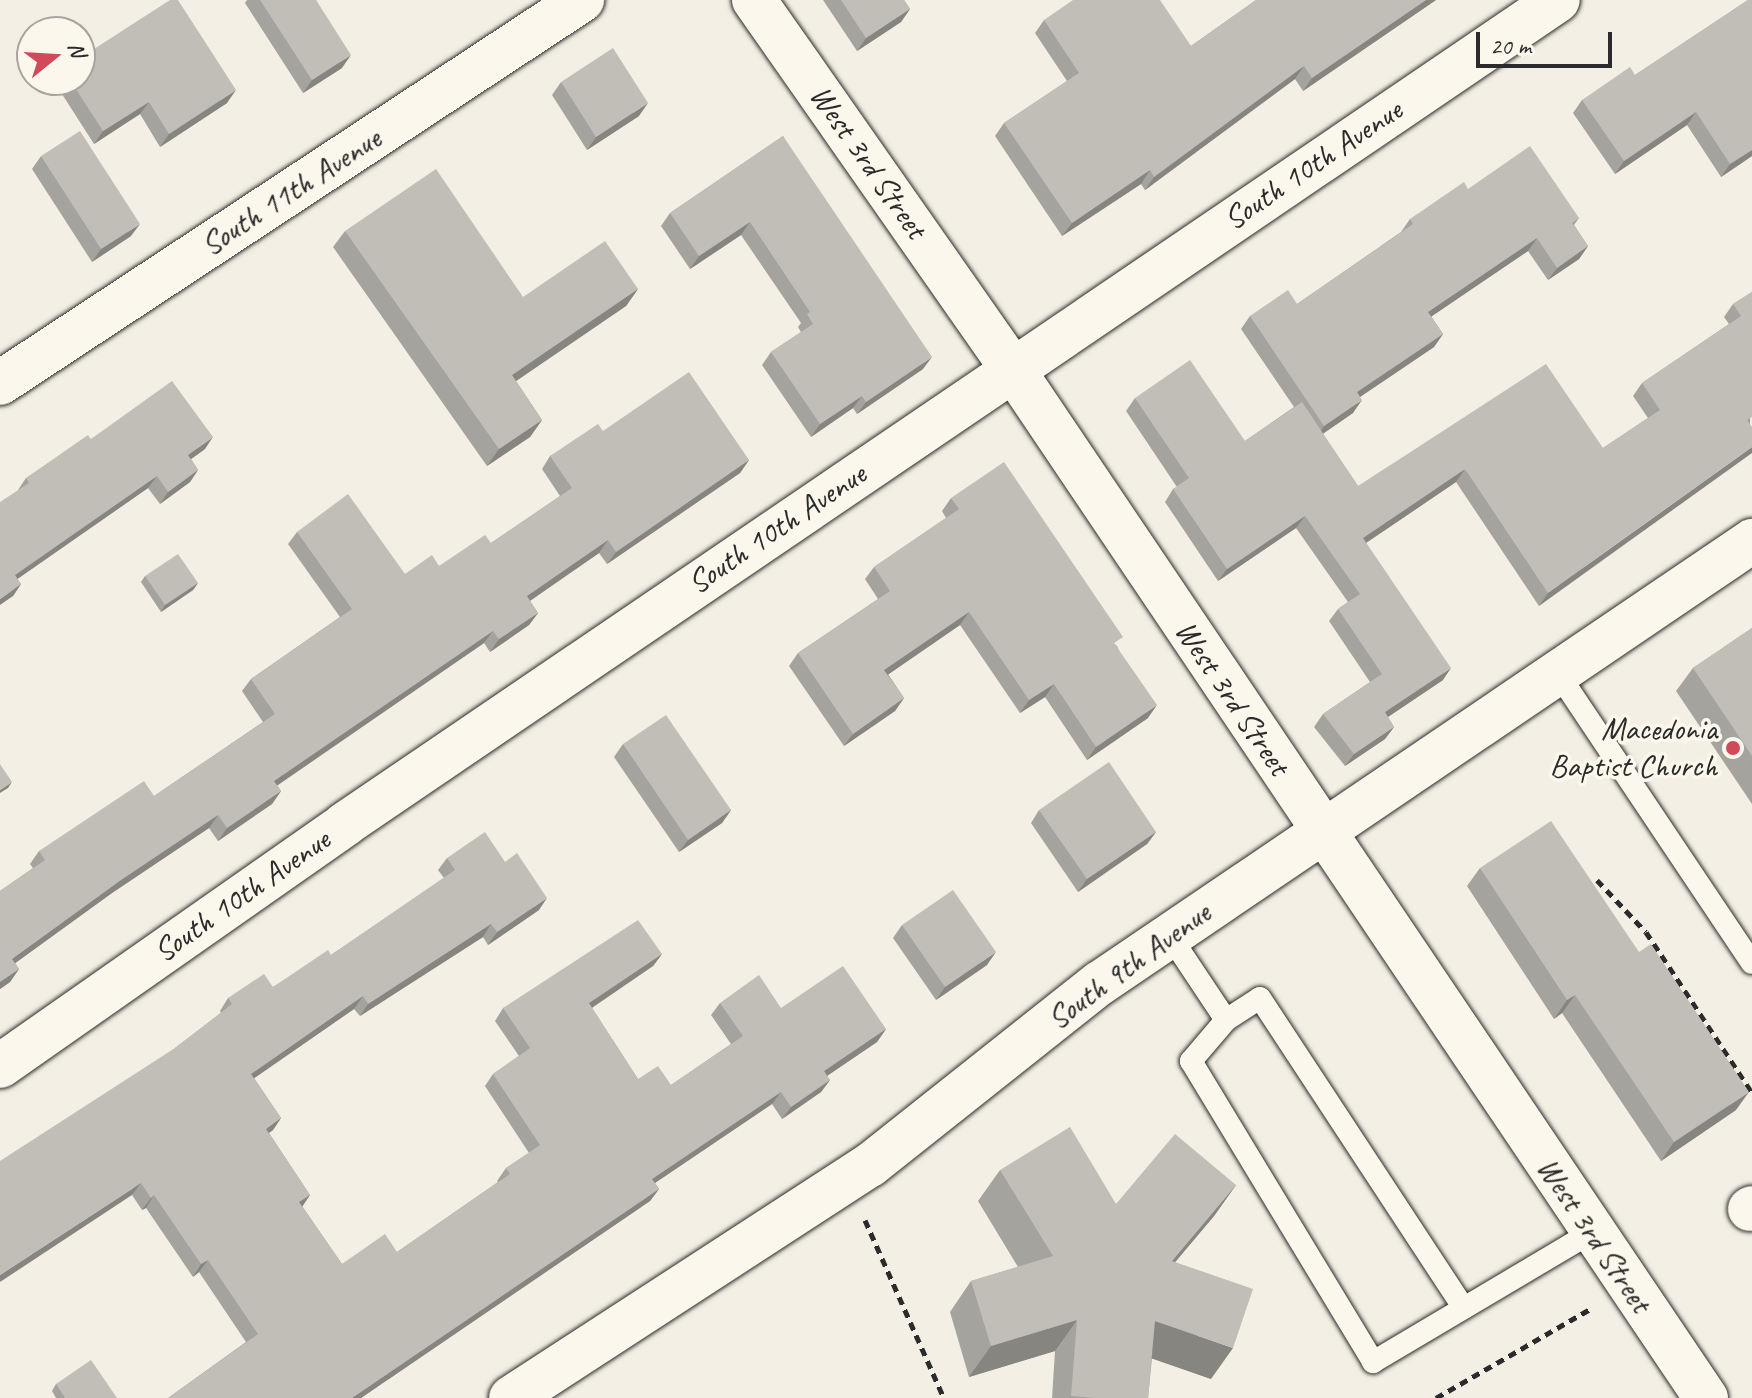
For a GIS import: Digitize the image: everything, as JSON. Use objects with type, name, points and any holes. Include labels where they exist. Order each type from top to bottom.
[{"type":"street","name":"South 11th Avenue","points":[[0,383],[582,0]]},
{"type":"street","name":"West 3rd Street","points":[[754,0],[1012,368],[1321,831],[1706,1398]]},
{"type":"street","name":"South 10th Avenue","points":[[0,1066],[1012,368],[1558,0]]},
{"type":"street","name":"South 9th Avenue","points":[[511,1398],[870,1165],[1100,983],[1752,541]]},
{"type":"lane","points":[[1557,672],[1752,963]]},
{"type":"lane","points":[[1170,936],[1226,1020]]},
{"type":"lane","points":[[1464,1308],[1260,998],[1226,1020],[1191,1061],[1373,1362],[1464,1308],[1592,1232]]},
{"type":"path","points":[[1597,880],[1646,932],[1752,1093]]},
{"type":"path","points":[[865,1219],[944,1398]]},
{"type":"path","points":[[1436,1398],[1629,1286]]},
{"type":"building","points":[[170,0],[178,0],[236,90],[169,134],[149,102],[103,131],[80,96],[96,96],[96,48]]},
{"type":"building","points":[[260,0],[316,0],[351,55],[312,80]]},
{"type":"building","points":[[841,0],[904,0],[910,9],[866,38]]},
{"type":"building","points":[[1073,0],[1160,0],[1191,46],[1256,0],[1426,0],[1312,78],[1304,66],[1154,177],[1150,170],[1072,223],[1004,123],[1079,73],[1044,20]]},
{"type":"building","points":[[1752,0],[1752,150],[1730,164],[1696,112],[1624,161],[1582,100],[1630,67],[1635,75]]},
{"type":"building","points":[[613,48],[648,103],[596,137],[561,82]]},
{"type":"building","points":[[80,131],[140,224],[101,249],[41,156]]},
{"type":"building","points":[[783,136],[932,357],[866,402],[862,396],[820,424],[771,352],[813,324],[807,314],[810,312],[750,222],[699,256],[670,213]]},
{"type":"building","points":[[1530,146],[1579,218],[1572,223],[1588,246],[1557,268],[1537,238],[1428,312],[1443,334],[1357,392],[1362,400],[1324,426],[1250,316],[1288,290],[1297,304],[1413,224],[1410,219],[1464,182],[1468,189]]},
{"type":"building","points":[[436,169],[523,297],[605,241],[638,289],[512,375],[542,420],[499,449],[345,231]]},
{"type":"building","points":[[1752,292],[1752,417],[1747,420],[1752,427],[1752,447],[1548,593],[1465,469],[1363,538],[1451,668],[1385,712],[1394,727],[1354,754],[1323,714],[1382,674],[1338,609],[1360,594],[1305,516],[1227,569],[1173,489],[1189,478],[1135,398],[1190,360],[1245,441],[1302,402],[1358,486],[1546,364],[1603,448],[1660,410],[1642,383],[1741,316],[1733,304]]},
{"type":"building","points":[[689,372],[749,460],[616,552],[608,540],[527,596],[538,613],[499,639],[493,631],[274,781],[281,791],[227,828],[218,815],[121,880],[12,959],[19,969],[0,982],[0,891],[45,860],[39,851],[144,781],[154,796],[275,714],[251,679],[352,609],[297,532],[348,494],[405,574],[432,555],[439,566],[485,535],[491,543],[572,488],[550,456],[598,424],[603,431]]},
{"type":"building","points":[[172,381],[213,437],[188,455],[198,470],[168,492],[157,476],[15,575],[21,584],[0,599],[0,502],[29,483],[26,478],[88,435],[91,439]]},
{"type":"building","points":[[1004,462],[1123,637],[1114,643],[1157,705],[1096,747],[1054,684],[1029,700],[969,612],[884,670],[904,698],[853,734],[798,653],[890,591],[874,567],[959,509],[951,498]]},
{"type":"building","points":[[178,554],[198,583],[165,605],[145,576]]},
{"type":"building","points":[[1752,628],[1752,756],[1693,668]]},
{"type":"building","points":[[666,715],[731,810],[688,840],[623,744]]},
{"type":"building","points":[[1109,762],[1156,832],[1087,879],[1039,810]]},
{"type":"building","points":[[0,764],[12,782],[0,790]]},
{"type":"building","points":[[1551,821],[1639,952],[1651,944],[1749,1092],[1674,1142],[1575,995],[1567,1000],[1480,868]]},
{"type":"building","points":[[485,832],[505,862],[517,853],[547,898],[497,932],[491,924],[368,1004],[363,996],[251,1074],[281,1118],[266,1129],[310,1195],[299,1202],[342,1264],[385,1234],[397,1252],[510,1174],[506,1168],[540,1145],[493,1074],[530,1048],[503,1008],[638,920],[662,954],[589,1003],[638,1079],[658,1066],[671,1085],[743,1036],[720,1003],[759,975],[781,1008],[843,966],[886,1029],[824,1071],[830,1080],[791,1107],[781,1092],[652,1179],[659,1189],[352,1398],[168,1398],[258,1334],[208,1260],[201,1264],[154,1195],[151,1198],[141,1183],[0,1275],[0,1161],[175,1048],[232,1004],[228,998],[264,974],[273,987],[328,950],[331,955],[455,870],[447,858]]},
{"type":"building","points":[[953,890],[996,952],[945,987],[902,925]]},
{"type":"building","points":[[1070,1127],[1116,1204],[1175,1134],[1236,1185],[1172,1261],[1253,1289],[1233,1348],[1155,1321],[1148,1398],[1071,1396],[1077,1320],[991,1346],[971,1281],[1053,1256],[1000,1170]]},
{"type":"building","points":[[91,1360],[117,1398],[65,1398],[56,1384]]},
{"type":"place","name":"Macedonia Baptist Church","points":[[1733,748]]}]
